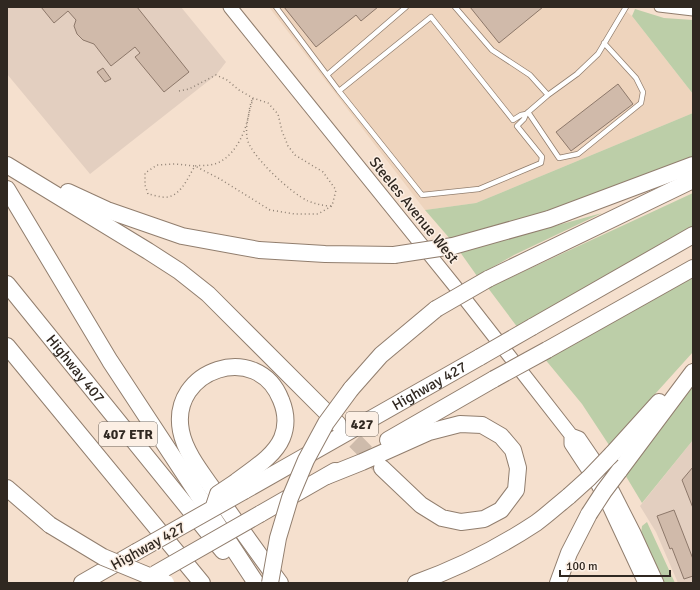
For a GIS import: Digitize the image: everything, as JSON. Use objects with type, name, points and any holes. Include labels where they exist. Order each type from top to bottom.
[{"type":"highway","points":[[7,164],[179,271],[208,294],[338,424]]},
{"type":"highway","points":[[27,177],[66,191],[107,210],[182,236],[259,250],[325,254],[394,255],[453,246],[549,219],[693,165]]},
{"type":"highway","points":[[270,583],[278,538],[290,498],[306,460],[326,423],[350,390],[381,355],[436,309],[488,279],[693,180]]},
{"type":"highway","points":[[7,189],[110,361],[256,583]]},
{"type":"highway","name":"Highway 427","points":[[82,583],[214,509],[218,494],[240,487],[480,357],[693,235]]},
{"type":"highway","name":"Highway 427","points":[[138,583],[160,578],[260,514],[494,379],[693,268]]},
{"type":"highway","name":"Highway 407","points":[[7,284],[250,583]]},
{"type":"highway","name":"407 ETR","points":[[7,346],[202,583]]},
{"type":"highway","points":[[240,487],[271,454],[282,438],[285,421],[284,407],[278,391],[268,380],[254,370],[242,367],[228,367],[213,371],[200,378],[190,390],[180,407],[181,432],[190,456],[250,543],[280,583]]},
{"type":"highway","points":[[416,583],[439,575],[479,557],[536,522],[589,478],[674,384],[693,368]]},
{"type":"highway","points":[[558,583],[569,553],[589,514],[618,471],[693,372]]},
{"type":"highway","points":[[327,476],[429,432],[460,424],[482,425],[501,436],[513,450],[518,468],[516,490],[501,510],[484,518],[461,522],[442,518],[421,505],[382,468]]},
{"type":"highway","points":[[7,488],[50,525],[103,557],[160,578]]},
{"type":"main road","name":"Steeles Avenue West","points":[[230,7],[454,285],[571,435],[579,438],[605,476],[657,583]]},
{"type":"main road","name":"Steeles Avenue West","points":[[571,435],[571,444],[598,486],[610,508],[645,583]]},
{"type":"street","points":[[659,7],[693,11]]},
{"type":"lane","points":[[276,7],[339,91],[422,195],[479,189],[541,163],[542,157],[517,126],[524,119],[527,113]]},
{"type":"lane","points":[[327,75],[406,7]]},
{"type":"lane","points":[[455,7],[492,50],[530,75],[548,95]]},
{"type":"lane","points":[[339,91],[431,17],[513,120],[527,113],[548,95],[577,74],[598,54],[626,7]]},
{"type":"lane","points":[[527,113],[560,158],[578,154],[642,103],[643,92],[636,78],[604,43]]},
{"type":"path","points":[[179,91],[189,89],[216,75],[227,80],[239,90],[253,98],[268,102],[278,114],[282,131],[288,146],[295,155],[323,172],[336,190],[332,206],[318,214],[295,214],[270,210],[220,179],[195,166]]},
{"type":"path","points":[[253,98],[249,106],[247,122],[247,138],[250,148],[284,185],[307,200],[320,205],[332,206]]},
{"type":"path","points":[[195,166],[176,194],[166,198],[148,194],[145,185],[145,172],[157,165],[175,164],[195,166],[214,164],[223,160],[236,148],[247,122]]},
{"type":"shaded area","points":[[7,7],[181,7],[226,62],[216,75],[90,174],[7,74]]},
{"type":"shaded area","points":[[269,7],[621,7],[632,16],[693,94],[693,113],[476,203],[425,210]]},
{"type":"shaded area","points":[[693,440],[693,583],[678,583],[656,532],[640,506]]},
{"type":"green space","points":[[635,9],[664,18],[693,20],[693,94],[632,16]]},
{"type":"green space","points":[[693,113],[693,159],[545,215],[451,240],[425,210],[476,203]]},
{"type":"green space","points":[[693,193],[693,230],[518,328],[488,288]]},
{"type":"green space","points":[[602,213],[514,255],[477,276],[460,252]]},
{"type":"green space","points":[[693,274],[693,352],[609,445],[582,404],[544,358]]},
{"type":"green space","points":[[693,383],[693,440],[642,503],[624,473]]},
{"type":"green space","points":[[647,522],[675,583],[662,583],[641,534],[642,526]]},
{"type":"building","points":[[41,7],[137,7],[189,72],[164,92],[135,57],[140,53],[135,47],[111,66],[94,44],[83,40],[77,34],[74,26],[76,20],[68,11],[54,23]]},
{"type":"building","points":[[284,7],[378,7],[361,21],[356,15],[316,47]]},
{"type":"building","points":[[470,7],[543,7],[499,43]]},
{"type":"building","points":[[103,68],[111,79],[105,82],[97,72]]},
{"type":"building","points":[[618,84],[633,104],[571,151],[556,132]]},
{"type":"building","points":[[693,467],[693,508],[682,480]]},
{"type":"building","points":[[674,510],[693,559],[693,576],[684,579],[657,516]]},
{"type":"tunnel","points":[[338,424],[381,467]]}]
